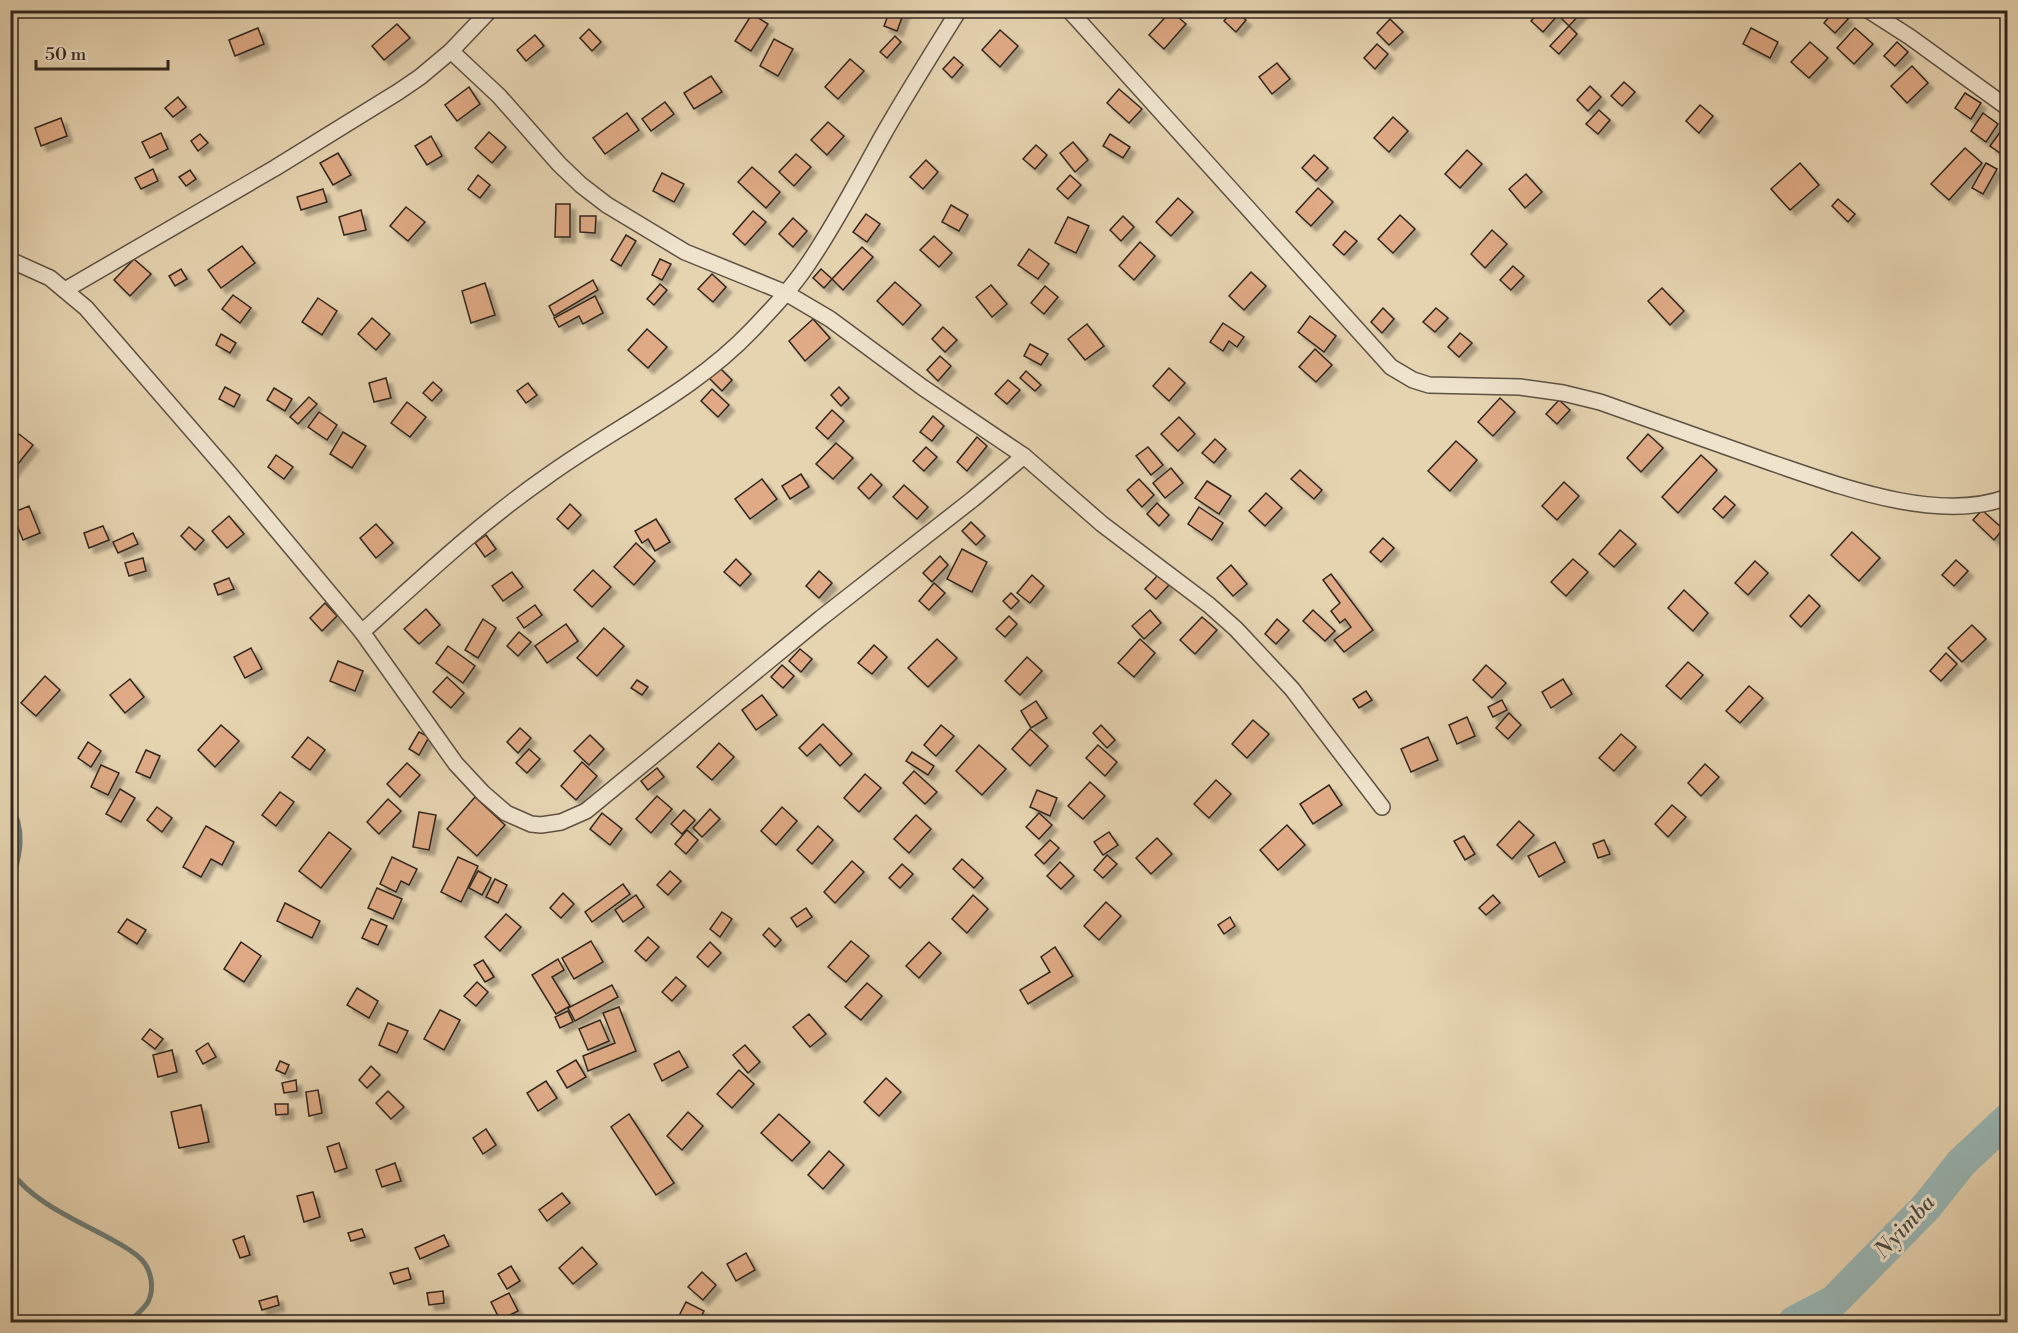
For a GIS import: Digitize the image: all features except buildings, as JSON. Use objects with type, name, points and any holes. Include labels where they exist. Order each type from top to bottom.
[{"type":"street","points":[[65,290],[304,150],[420,77],[451,51],[490,10]]},
{"type":"street","points":[[362,632],[507,506],[555,470],[628,422],[684,389],[751,332],[786,293],[824,238],[897,111],[959,10]]},
{"type":"street","points":[[1070,10],[1391,367],[1406,377],[1430,385],[1520,387],[1563,393],[1600,402],[1821,480],[1884,498],[1941,506],[1986,504],[2007,497]]},
{"type":"street","points":[[1868,10],[1910,37],[2007,108]]},
{"type":"street","points":[[451,51],[499,96],[559,164],[581,185],[608,205],[685,252],[786,293],[830,319],[922,387],[1024,456],[1102,524],[1209,606],[1236,629],[1292,689],[1382,807]]},
{"type":"street","points":[[10,260],[50,278],[86,308],[229,473],[362,632],[456,764],[483,793],[506,813],[531,824],[561,822],[586,811],[821,618],[965,506],[1024,456]]},
{"type":"waterway","points":[[10,803],[19,825],[20,836],[20,847],[10,891]]},
{"type":"waterway","name":"Nyimba","points":[[1794,1322],[1834,1301],[1927,1206],[1961,1163],[2008,1119]]},
{"type":"waterway","points":[[10,1170],[30,1192],[42,1201],[126,1247],[144,1263],[151,1279],[150,1297],[144,1307],[129,1322]]}]
